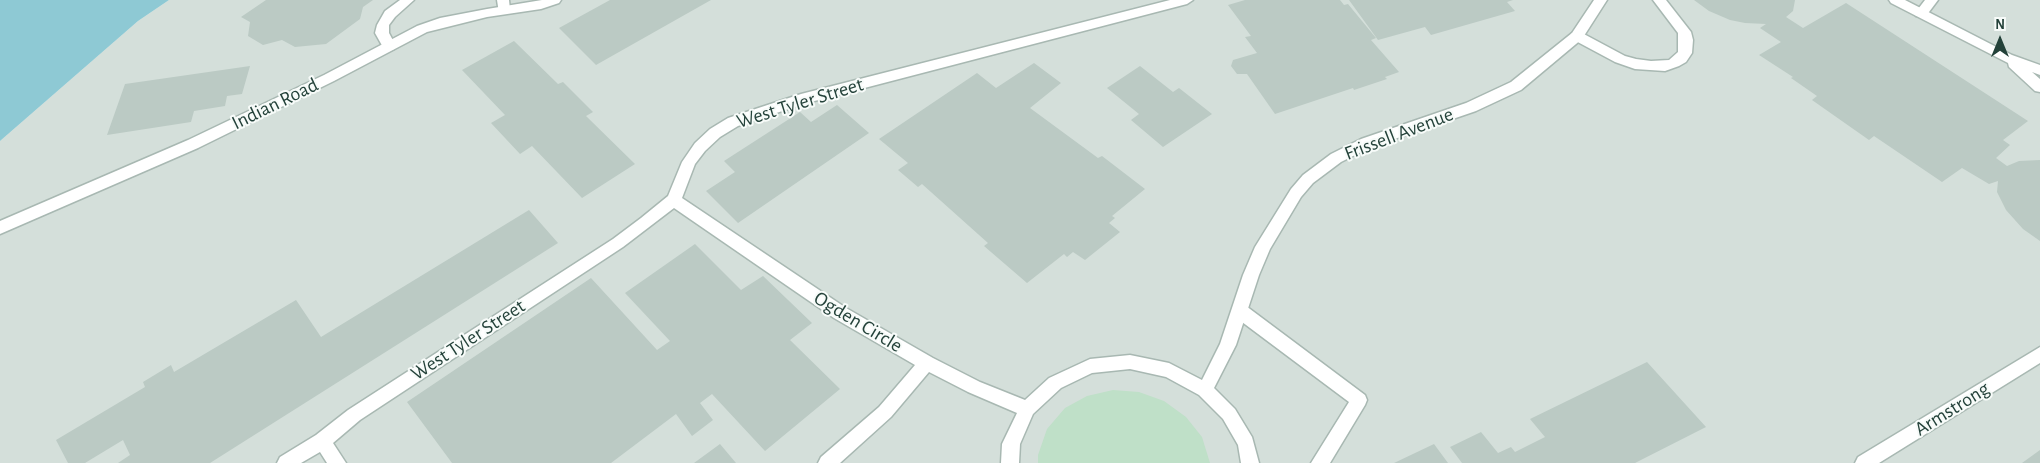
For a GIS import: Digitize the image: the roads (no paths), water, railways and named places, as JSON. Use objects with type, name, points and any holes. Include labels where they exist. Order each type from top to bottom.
[{"type":"street","points":[[389,46],[382,33],[382,25],[390,14],[408,0]]},
{"type":"street","name":"Indian Road","points":[[0,228],[193,144],[329,78],[422,29],[504,5],[541,4],[555,0]]},
{"type":"street","name":"West Tyler Street","points":[[286,463],[322,441],[354,415],[618,243],[674,200],[688,162],[715,133],[733,122],[801,99],[1187,0]]},
{"type":"street","name":"Frissell Avenue","points":[[1205,390],[1228,345],[1250,275],[1268,238],[1296,193],[1316,171],[1336,158],[1366,143],[1471,107],[1509,90],[1528,78],[1577,36],[1601,0]]},
{"type":"street","points":[[1577,36],[1620,59],[1635,64],[1666,66],[1681,59],[1685,52],[1686,40],[1684,32],[1659,0]]},
{"type":"street","points":[[1895,0],[2007,58],[2040,70]]},
{"type":"street","points":[[1921,13],[1932,0]]},
{"type":"street","points":[[2007,58],[2040,87]]},
{"type":"street","name":"Ogden Circle","points":[[674,200],[840,313],[927,363],[885,412],[827,463]]},
{"type":"street","points":[[1240,311],[1359,400],[1320,463]]},
{"type":"street","name":"Armstrong","points":[[1876,460],[2040,354]]},
{"type":"street","points":[[1010,463],[1011,444],[1027,409],[1055,383],[1090,366],[1130,362],[1169,370],[1205,390],[1229,414],[1246,443],[1250,463]]},
{"type":"street","points":[[927,363],[974,387],[1027,409]]},
{"type":"street","points":[[322,441],[337,463]]},
{"type":"water","points":[[0,0],[169,0],[138,21],[0,141]]}]
